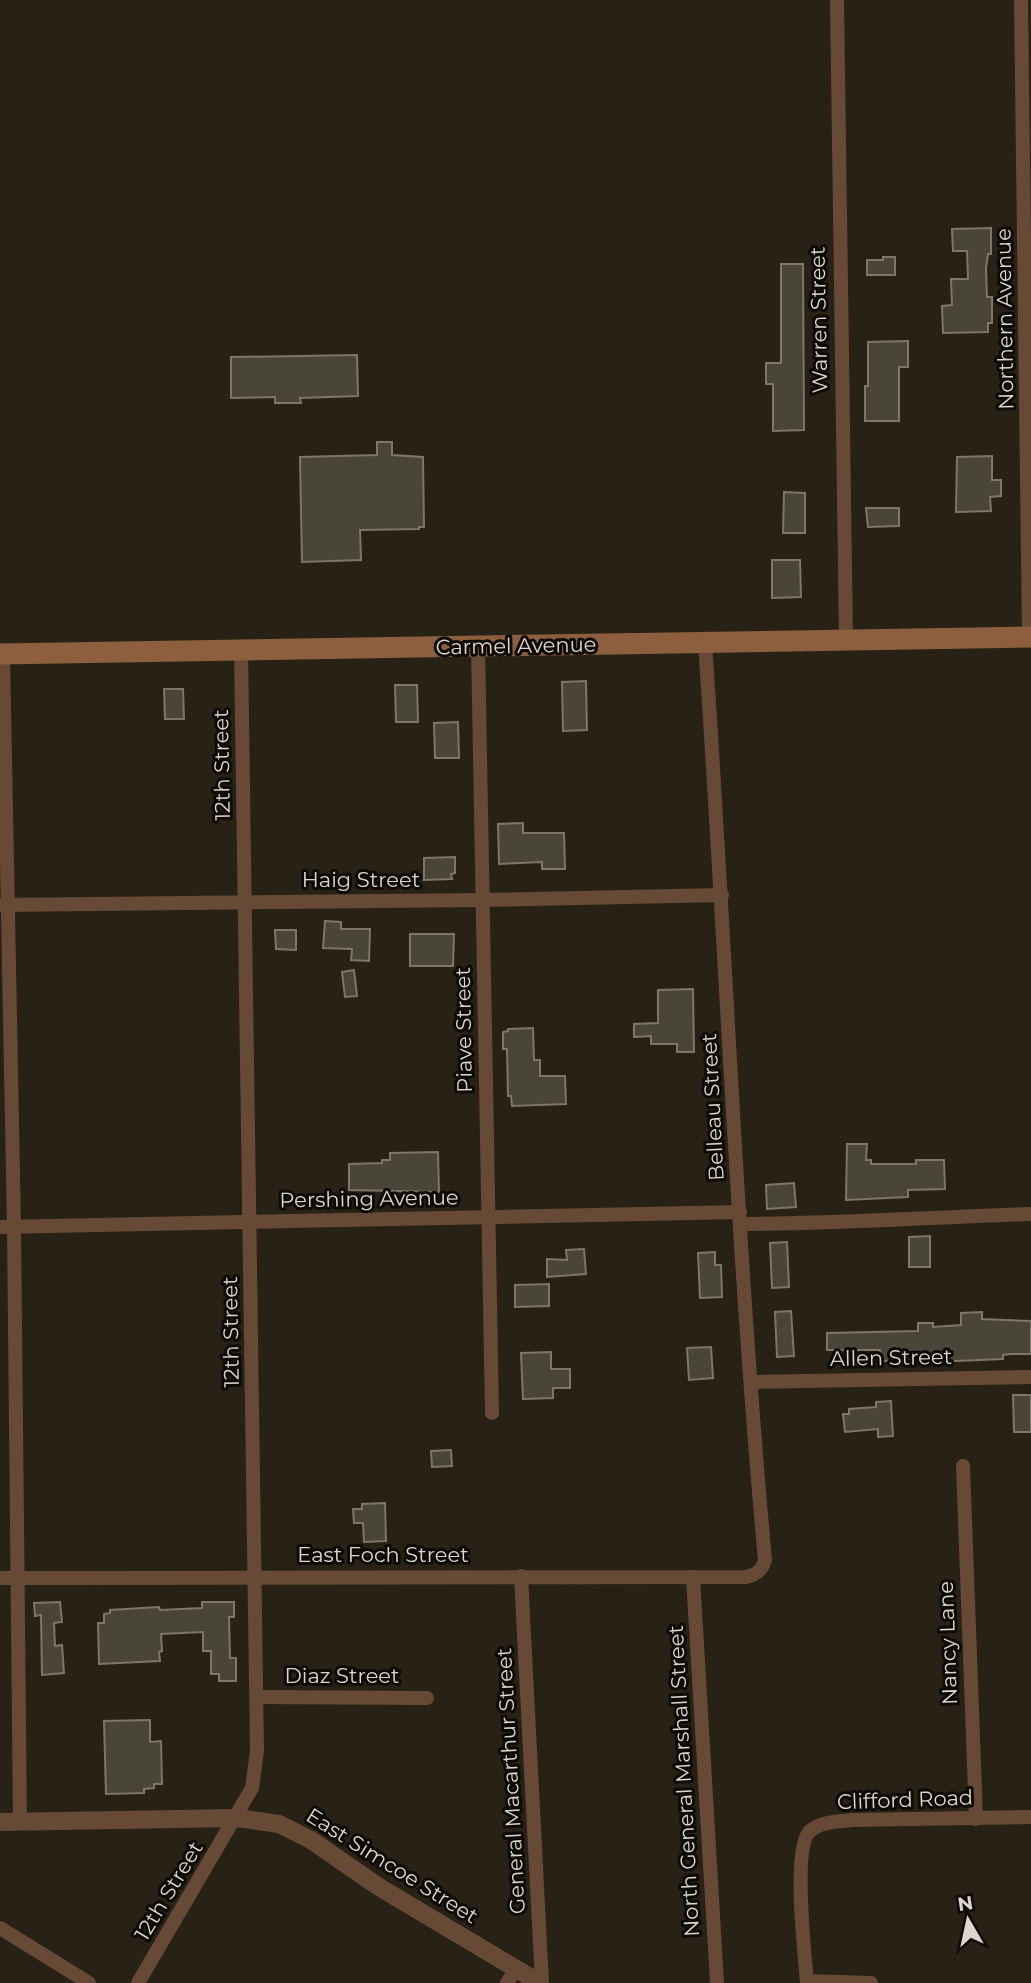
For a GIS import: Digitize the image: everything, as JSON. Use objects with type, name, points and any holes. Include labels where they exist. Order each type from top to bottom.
[{"type":"main road","name":"Carmel Avenue","points":[[1,654],[1030,637]]},
{"type":"street","name":"Warren Street","points":[[837,0],[846,639]]},
{"type":"street","name":"Northern Avenue","points":[[1021,0],[1030,637]]},
{"type":"street","name":"Belleau Street","points":[[705,643],[740,1218],[765,1560],[762,1567]]},
{"type":"street","name":"Piave Street","points":[[478,646],[492,1413]]},
{"type":"street","name":"12th Street","points":[[138,1983],[237,1818],[255,1777],[257,1697],[241,648]]},
{"type":"street","points":[[1,654],[7,1226],[19,1578],[20,1822]]},
{"type":"street","name":"Haig Street","points":[[4,905],[722,895]]},
{"type":"street","name":"Pershing Avenue","points":[[7,1226],[489,1218],[740,1218],[819,1224],[914,1217],[1031,1214]]},
{"type":"street","name":"Allen Street","points":[[751,1382],[1031,1377]]},
{"type":"street","name":"Nancy Lane","points":[[963,1466],[976,1819]]},
{"type":"street","name":"East Foch Street","points":[[0,1578],[746,1577],[755,1574],[762,1567]]},
{"type":"street","name":"General Macarthur Street","points":[[521,1576],[541,1983]]},
{"type":"street","name":"North General Marshall Street","points":[[693,1577],[717,1983]]},
{"type":"street","name":"Diaz Street","points":[[257,1697],[427,1698]]},
{"type":"street","name":"Clifford Road","points":[[807,1982],[800,1868],[804,1840],[810,1831],[830,1822],[852,1820],[1031,1817]]},
{"type":"street","name":"East Simcoe Street","points":[[0,1822],[237,1818],[279,1824],[311,1840],[512,1976],[541,1983]]},
{"type":"street","points":[[0,1928],[89,1983]]},
{"type":"street","points":[[807,1982],[871,1983]]},
{"type":"building","points":[[991,228],[991,254],[988,254],[986,268],[987,297],[992,297],[992,323],[988,323],[988,332],[943,333],[942,306],[952,305],[951,279],[968,279],[967,251],[953,251],[952,229]]},
{"type":"building","points":[[883,257],[895,257],[895,275],[867,275],[867,260],[883,260]]},
{"type":"building","points":[[781,264],[803,264],[804,430],[773,431],[773,384],[766,384],[766,363],[781,363]]},
{"type":"building","points":[[908,341],[908,367],[899,367],[899,421],[865,421],[868,342]]},
{"type":"building","points":[[357,355],[358,396],[300,398],[301,403],[275,403],[275,397],[231,398],[231,357]]},
{"type":"building","points":[[377,442],[392,442],[392,455],[423,457],[424,527],[360,530],[361,560],[302,562],[300,457],[377,455]]},
{"type":"building","points":[[992,456],[992,480],[1001,480],[1001,496],[990,497],[991,511],[956,512],[957,457]]},
{"type":"building","points":[[784,492],[805,493],[805,533],[783,533]]},
{"type":"building","points":[[866,508],[899,508],[899,526],[868,527]]},
{"type":"building","points":[[772,560],[800,560],[801,597],[772,598]]},
{"type":"building","points":[[586,681],[587,730],[563,731],[562,682]]},
{"type":"building","points":[[395,685],[417,685],[418,722],[396,722]]},
{"type":"building","points":[[164,689],[183,689],[184,719],[165,719]]},
{"type":"building","points":[[458,722],[459,758],[435,758],[434,723]]},
{"type":"building","points":[[523,823],[523,833],[564,833],[565,869],[542,869],[542,862],[499,864],[498,824]]},
{"type":"building","points":[[455,857],[455,873],[451,874],[452,879],[424,880],[424,858]]},
{"type":"building","points":[[325,921],[341,922],[341,929],[370,929],[369,961],[351,960],[352,949],[323,948]]},
{"type":"building","points":[[275,930],[296,930],[296,950],[276,949]]},
{"type":"building","points":[[410,934],[454,934],[453,966],[410,966]]},
{"type":"building","points":[[354,970],[357,996],[345,997],[342,972]]},
{"type":"building","points":[[693,989],[694,1052],[677,1052],[677,1044],[651,1044],[651,1036],[634,1037],[634,1024],[658,1023],[658,990]]},
{"type":"building","points":[[533,1028],[534,1060],[540,1060],[540,1076],[565,1076],[566,1104],[512,1106],[511,1096],[508,1096],[507,1049],[503,1049],[503,1032],[508,1029]]},
{"type":"building","points":[[847,1144],[867,1144],[866,1160],[871,1160],[871,1164],[916,1164],[916,1160],[944,1160],[945,1189],[908,1190],[908,1197],[846,1200]]},
{"type":"building","points":[[438,1152],[439,1192],[349,1190],[349,1164],[382,1163],[382,1160],[390,1160],[390,1153]]},
{"type":"building","points":[[794,1183],[796,1207],[767,1209],[766,1185]]},
{"type":"building","points":[[930,1236],[930,1267],[909,1267],[909,1237]]},
{"type":"building","points":[[787,1242],[789,1287],[772,1288],[770,1243]]},
{"type":"building","points":[[584,1249],[586,1274],[547,1277],[547,1259],[567,1260],[566,1250]]},
{"type":"building","points":[[715,1252],[715,1265],[721,1265],[722,1297],[700,1298],[698,1253]]},
{"type":"building","points":[[549,1284],[549,1306],[515,1307],[515,1285]]},
{"type":"building","points":[[791,1311],[794,1356],[777,1357],[775,1312]]},
{"type":"building","points":[[982,1312],[982,1319],[1031,1321],[1031,1354],[1003,1355],[1003,1359],[881,1361],[880,1350],[827,1350],[827,1333],[918,1331],[918,1323],[933,1323],[933,1327],[961,1325],[961,1313]]},
{"type":"building","points":[[711,1347],[713,1378],[689,1380],[687,1348]]},
{"type":"building","points":[[551,1352],[551,1369],[570,1369],[570,1388],[553,1388],[553,1398],[523,1399],[521,1353]]},
{"type":"building","points":[[1013,1395],[1031,1395],[1031,1432],[1014,1432]]},
{"type":"building","points":[[891,1401],[893,1436],[878,1437],[878,1429],[845,1432],[843,1414],[849,1414],[849,1409],[876,1407],[876,1402]]},
{"type":"building","points":[[451,1450],[452,1466],[432,1467],[431,1451]]},
{"type":"building","points":[[385,1503],[386,1541],[364,1542],[363,1523],[354,1523],[353,1509],[362,1509],[362,1504]]},
{"type":"building","points":[[60,1602],[62,1622],[54,1623],[55,1646],[62,1645],[64,1673],[42,1675],[41,1615],[35,1616],[34,1603]]},
{"type":"building","points":[[202,1602],[234,1602],[234,1617],[229,1617],[230,1658],[236,1658],[236,1681],[219,1681],[219,1674],[211,1674],[211,1651],[203,1651],[203,1632],[161,1634],[160,1661],[99,1664],[98,1623],[104,1623],[104,1614],[110,1613],[110,1610],[202,1608]]},
{"type":"building","points":[[150,1720],[150,1742],[161,1741],[162,1784],[154,1784],[154,1788],[144,1789],[144,1793],[106,1794],[104,1721]]}]
